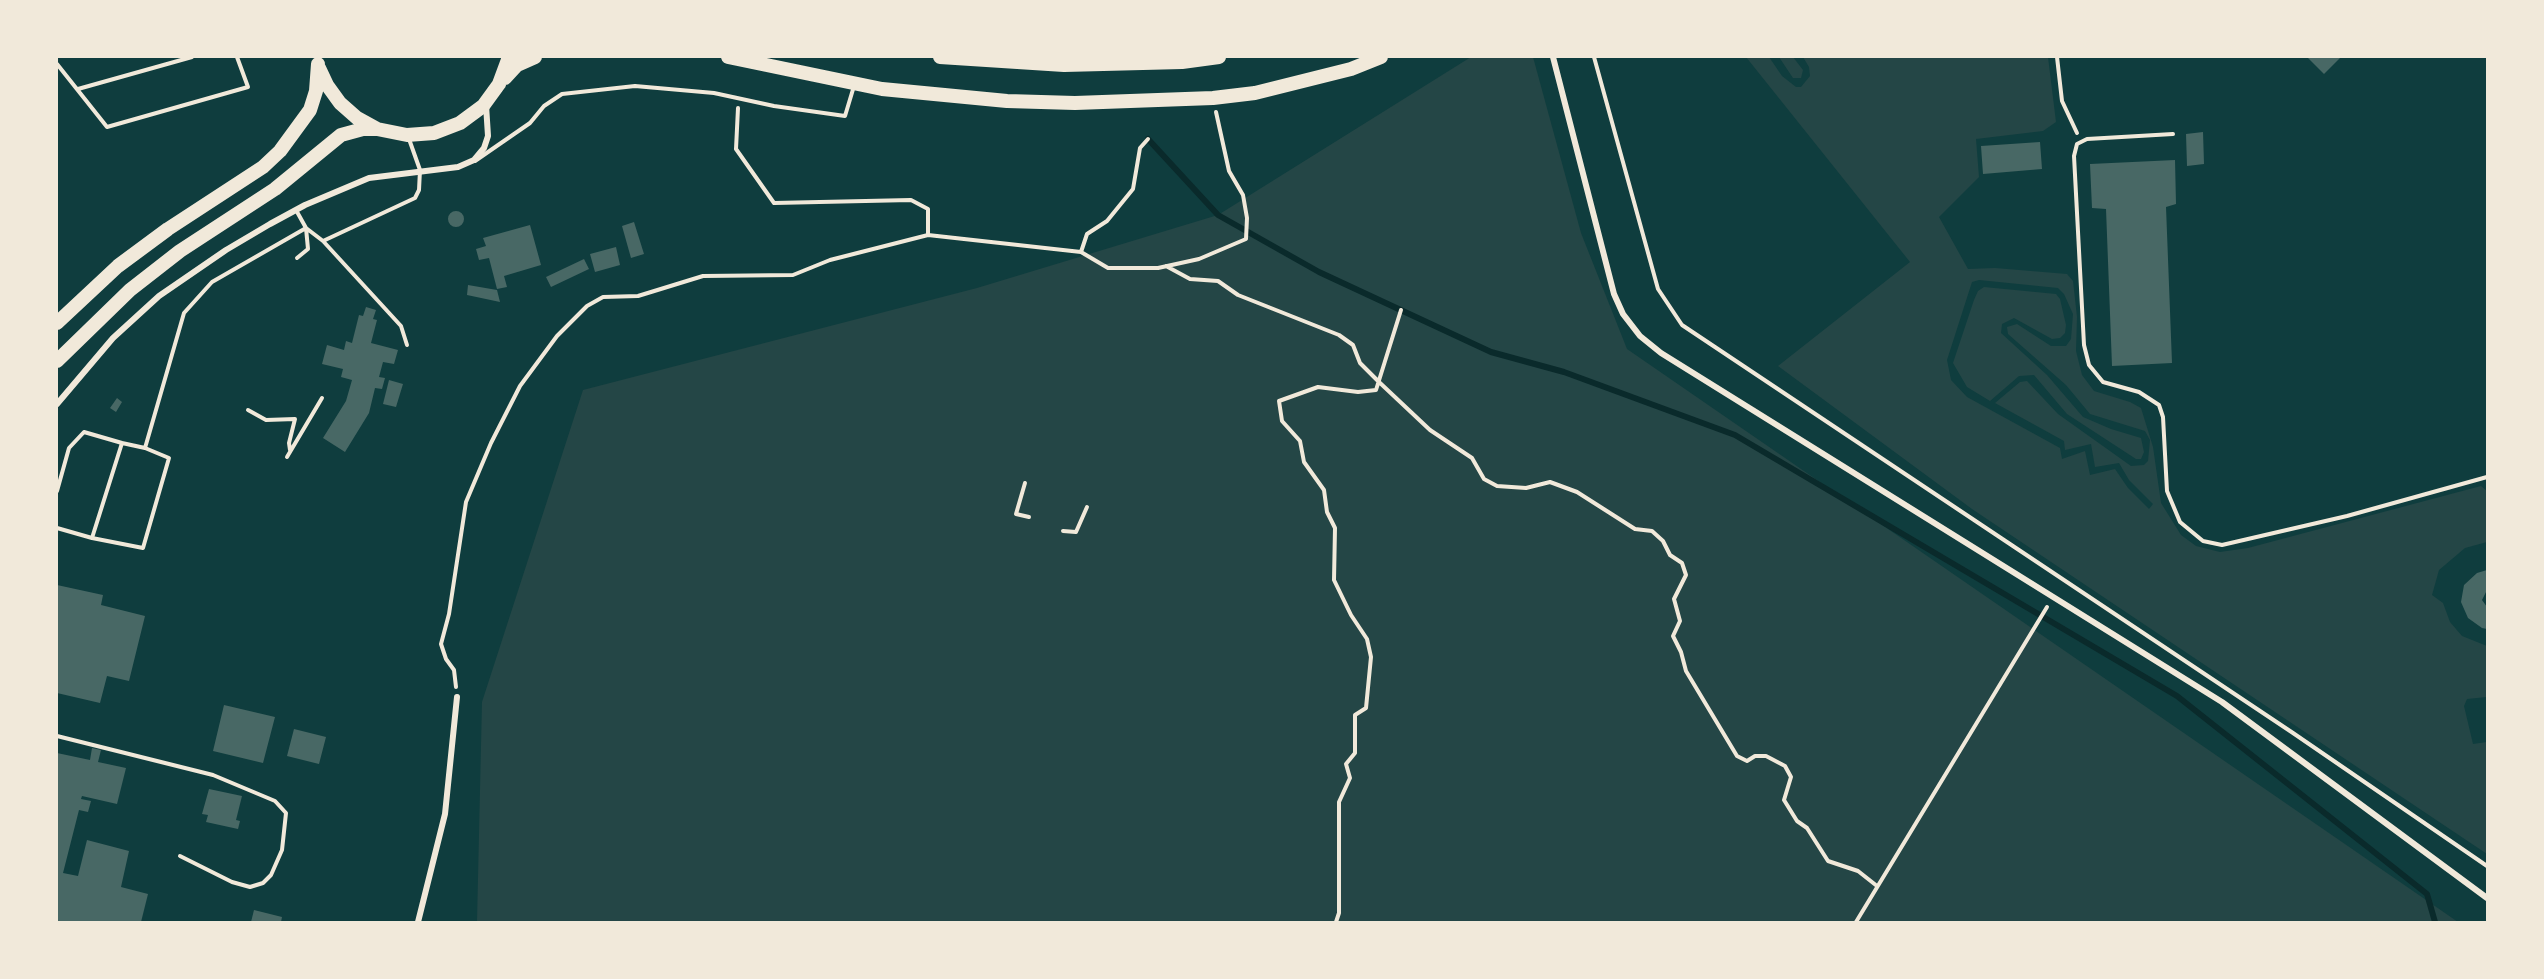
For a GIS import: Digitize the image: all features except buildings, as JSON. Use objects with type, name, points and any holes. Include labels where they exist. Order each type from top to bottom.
[{"type":"main road","points":[[499,84],[509,57]]},
{"type":"main road","points":[[57,361],[101,315],[180,251],[275,189],[342,135],[363,129],[377,129],[407,135],[434,133],[460,123],[486,102],[499,84],[518,65],[535,57]]},
{"type":"main road","points":[[728,57],[882,89],[1007,101],[1087,103],[1213,98],[1255,93],[1351,69],[1381,57]]},
{"type":"main road","points":[[940,57],[1064,65],[1182,62],[1219,57]]},
{"type":"main road","points":[[317,61],[327,85],[340,104],[357,118],[377,129]]},
{"type":"main road","points":[[57,323],[118,266],[168,229],[263,167],[280,151],[310,110],[316,90],[317,61]]},
{"type":"street","points":[[1553,57],[1614,294],[1623,314],[1640,336],[1660,353],[2222,702],[2487,898]]},
{"type":"street","points":[[57,404],[113,338],[159,296],[226,249],[296,210],[369,178],[466,165],[480,154],[487,141],[489,128],[486,102]]},
{"type":"street","points":[[418,922],[445,814],[457,697]]},
{"type":"lane","points":[[78,89],[192,57]]},
{"type":"lane","points":[[57,64],[107,127],[248,87],[237,57]]},
{"type":"lane","points":[[1594,57],[1658,289],[1682,326],[2293,733],[2487,866]]},
{"type":"lane","points":[[466,165],[494,150],[530,123],[544,106],[562,94],[635,86],[714,93],[774,106],[845,116],[854,84]]},
{"type":"lane","points":[[2173,134],[2087,139],[2077,144],[2074,156],[2084,345],[2089,365],[2103,382],[2152,397],[2159,405],[2163,417],[2167,491],[2180,522],[2193,534],[2212,544],[2240,542],[2487,477]]},
{"type":"lane","points":[[323,241],[409,203],[419,190],[420,170],[418,157],[407,135]]},
{"type":"lane","points":[[296,210],[306,228],[323,241],[401,326],[407,345]]},
{"type":"lane","points":[[297,258],[308,249],[306,228]]},
{"type":"lane","points":[[145,448],[184,313],[212,282],[306,228]]},
{"type":"lane","points":[[57,491],[69,448],[84,432],[145,448],[170,458],[143,548],[92,538],[57,528]]},
{"type":"lane","points":[[92,538],[122,443]]},
{"type":"lane","points":[[57,736],[213,775],[275,801],[286,813],[282,850],[271,875],[263,883],[250,887],[232,882],[180,856]]},
{"type":"path","points":[[2057,57],[2062,101],[2082,141]]},
{"type":"path","points":[[457,697],[456,674],[441,644],[449,614],[466,502],[490,443],[520,386],[548,347],[578,313],[603,297],[638,296],[703,276],[793,275],[830,260],[928,235],[1081,252],[1108,268],[1166,266],[1199,259],[1246,239],[1247,218],[1243,195],[1229,171],[1213,98]]},
{"type":"path","points":[[738,99],[736,149],[774,203],[911,200],[928,209],[928,235]]},
{"type":"path","points":[[1081,252],[1088,234],[1107,222],[1133,189],[1140,148],[1148,139]]},
{"type":"path","points":[[1166,266],[1190,279],[1218,281],[1238,295],[1339,335],[1353,345],[1360,363],[1379,382],[1430,430],[1472,458],[1484,478],[1497,486],[1526,488],[1550,482],[1577,492],[1635,529],[1652,531],[1663,541],[1670,555],[1683,563],[1686,575],[1674,599],[1680,621],[1672,636],[1681,652],[1686,671],[1737,756],[1747,761],[1755,756],[1766,756],[1785,766],[1791,777],[1784,800],[1797,821],[1807,828],[1828,861],[1858,871],[1877,886]]},
{"type":"path","points":[[1336,922],[1339,913],[1339,802],[1350,778],[1346,764],[1355,753],[1355,715],[1366,708],[1371,657],[1367,639],[1351,615],[1334,580],[1335,528],[1327,512],[1324,490],[1305,462],[1299,441],[1282,421],[1279,401],[1318,387],[1358,392],[1376,390],[1401,310]]},
{"type":"path","points":[[287,457],[322,398]]},
{"type":"path","points":[[248,410],[266,420],[295,419],[289,443],[291,450]]},
{"type":"path","points":[[1024,483],[1016,514],[1029,517]]},
{"type":"path","points":[[1064,531],[1076,532],[1087,507]]},
{"type":"path","points":[[1856,922],[2049,604]]},
{"type":"shaded area","points":[[1471,57],[1533,57],[1581,233],[1627,349],[2458,922],[477,922],[482,702],[583,390],[977,288],[1218,215]]},
{"type":"shaded area","points":[[1746,57],[1769,57],[1782,76],[1796,87],[1801,87],[1810,76],[1809,67],[1803,57],[2048,57],[2056,122],[2043,131],[1976,139],[1979,177],[1939,217],[1968,269],[1995,268],[2067,274],[2073,281],[2077,317],[2076,351],[2082,375],[2094,391],[2130,402],[2141,408],[2153,447],[2161,503],[2181,535],[2196,546],[2220,552],[2248,548],[2481,486],[2487,491],[2487,542],[2465,548],[2439,570],[2432,595],[2443,603],[2450,622],[2462,636],[2487,646],[2487,697],[2467,699],[2464,706],[2473,744],[2487,742],[2487,854],[1972,509],[1778,366],[1910,262]],"holes":[[[1979,280],[2058,288],[2064,294],[2073,314],[2071,339],[2066,346],[2051,346],[2017,324],[2007,327],[2008,334],[2066,385],[2090,414],[2145,431],[2150,440],[2148,461],[2144,465],[2131,466],[2058,414],[2027,381],[2020,382],[1995,403],[2064,441],[2065,450],[2091,444],[2095,467],[2119,463],[2129,480],[2153,504],[2149,509],[2128,488],[2115,469],[2090,475],[2085,451],[2062,459],[2060,448],[1967,397],[1951,380],[1947,360],[1972,282]]]},
{"type":"shaded area","points":[[1779,57],[1793,57],[1803,70],[1801,78],[1793,78]]},
{"type":"shaded area","points":[[1984,287],[2056,294],[2060,299],[2066,325],[2065,333],[2060,338],[2052,339],[2014,318],[2002,324],[2001,333],[2047,375],[2083,417],[2141,438],[2144,452],[2141,459],[2136,459],[2067,414],[2034,375],[2019,376],[1990,401],[1967,387],[1953,363],[1974,300],[1978,291]]},
{"type":"waterway","points":[[1148,139],[1218,215],[1319,272],[1491,352],[1564,372],[1735,435],[2177,696],[2427,894],[2435,922]]}]
